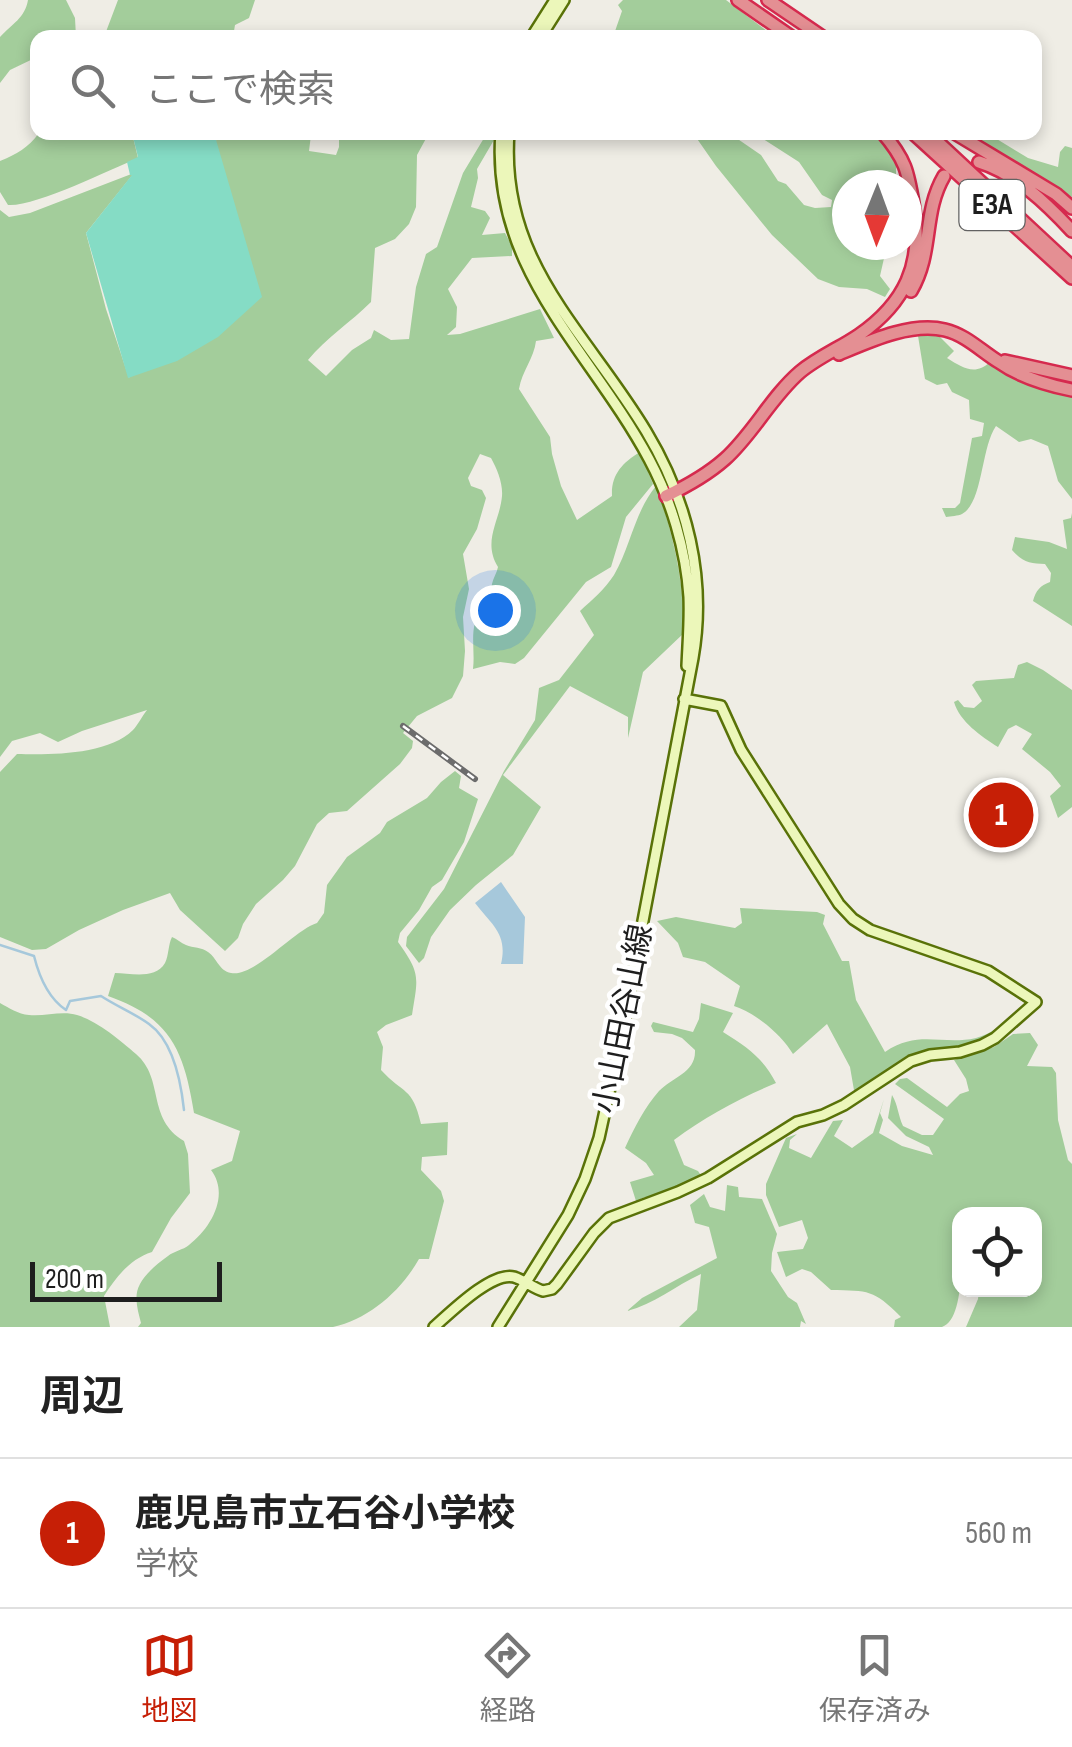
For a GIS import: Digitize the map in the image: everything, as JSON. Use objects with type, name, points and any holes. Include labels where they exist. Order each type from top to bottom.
[{"type":"highway","points":[[738,0],[780,30]]},
{"type":"highway","points":[[759,0],[801,30]]},
{"type":"highway","points":[[768,0],[812,30]]},
{"type":"highway","points":[[671,494],[706,475],[726,458],[801,371],[877,322],[898,297],[913,270],[917,225],[906,166],[889,140]]},
{"type":"highway","name":"E3A","points":[[921,140],[1072,278]]},
{"type":"highway","name":"E3A","points":[[936,140],[1072,267]]},
{"type":"highway","points":[[966,140],[1056,194],[1072,208]]},
{"type":"highway","points":[[979,162],[1015,181],[1072,231]]},
{"type":"highway","points":[[833,350],[866,335],[889,318],[913,288],[927,248],[933,198],[944,176]]},
{"type":"highway","points":[[792,381],[840,354],[912,330],[941,329],[962,336],[1020,375],[1072,390]]},
{"type":"highway","points":[[971,343],[1004,361],[1072,376]]},
{"type":"main road","points":[[535,30],[555,0]]},
{"type":"main road","points":[[545,30],[564,0]]},
{"type":"main road","name":"小山田谷山線","points":[[501,140],[503,191],[509,222],[524,262],[552,312],[671,494]]},
{"type":"main road","name":"小山田谷山線","points":[[498,1327],[577,1198],[600,1138],[685,694],[688,591],[671,494],[644,427],[570,323],[526,248],[514,209],[508,167],[510,140]]},
{"type":"main road","points":[[434,1327],[474,1293],[499,1279],[516,1277],[543,1291],[552,1289],[609,1218],[708,1178],[798,1122],[842,1106],[911,1061],[982,1045],[1036,1002],[988,971],[870,930],[853,919],[838,902],[741,750],[722,706],[685,694]]},
{"type":"green space","points":[[28,0],[66,0],[75,18],[76,30],[30,30],[30,60],[10,70],[0,83],[0,37]]},
{"type":"green space","points":[[118,0],[255,0],[249,18],[235,25],[234,30],[107,30]]},
{"type":"green space","points":[[623,0],[726,0],[766,30],[615,30],[622,11],[618,5]]},
{"type":"green space","points":[[134,140],[138,158],[53,194],[8,205],[0,192],[0,161],[31,143]]},
{"type":"green space","points":[[134,140],[216,140],[262,297],[218,337],[177,361],[128,378],[86,233],[132,175],[127,162],[138,157]]},
{"type":"green space","points":[[216,140],[310,140],[309,151],[336,155],[339,140],[425,140],[417,155],[416,207],[409,224],[395,239],[375,248],[371,302],[308,360],[326,376],[352,350],[371,338],[374,330],[391,340],[409,339],[416,287],[426,254],[437,247],[463,173],[483,140],[494,140],[477,169],[471,207],[485,211],[490,218],[482,235],[505,233],[512,256],[472,258],[448,289],[457,307],[456,327],[447,335],[540,309],[554,338],[536,341],[519,389],[550,437],[561,486],[577,520],[612,496],[619,470],[640,452],[653,484],[626,517],[611,567],[586,582],[524,658],[515,664],[500,662],[473,669],[475,622],[490,610],[498,567],[492,540],[502,496],[501,481],[491,458],[480,454],[468,478],[471,486],[482,490],[486,498],[477,529],[463,554],[469,589],[463,617],[465,651],[463,676],[452,698],[417,716],[403,733],[413,741],[400,764],[347,811],[329,813],[317,824],[295,866],[256,904],[238,938],[225,951],[180,910],[170,893],[123,910],[46,949],[32,950],[0,937],[0,772],[17,754],[78,752],[109,744],[133,730],[147,710],[58,742],[40,733],[12,741],[0,757],[0,210],[9,217],[30,213],[134,173],[86,233],[129,378]]},
{"type":"green space","points":[[698,140],[739,140],[761,155],[778,181],[786,184],[804,205],[831,207],[832,200],[832,260],[884,260],[880,276],[890,289],[885,297],[867,289],[839,287],[818,279],[772,235]]},
{"type":"green space","points":[[765,140],[880,140],[896,161],[896,170],[832,170],[832,200],[822,195],[799,162]]},
{"type":"green space","points":[[974,140],[998,140],[1028,158],[1058,167],[1060,152],[1065,146],[1072,148],[1072,197]]},
{"type":"green space","points":[[938,335],[954,351],[947,358],[964,367],[974,370],[990,362],[1029,384],[1072,396],[1072,499],[1058,481],[1048,446],[1031,439],[1019,442],[996,426],[974,499],[962,514],[946,517],[942,508],[955,508],[960,503],[972,438],[982,436],[984,423],[970,419],[969,400],[952,392],[947,383],[937,385],[925,379],[918,336]]},
{"type":"green space","points":[[656,486],[676,558],[685,632],[643,672],[628,738],[628,717],[570,686],[503,775],[541,807],[513,855],[450,910],[419,963],[406,946],[407,937],[444,889],[504,771],[535,720],[539,688],[559,680],[594,635],[580,611],[614,575]]},
{"type":"green space","points":[[1072,513],[1072,626],[1033,601],[1039,589],[1050,582],[1051,573],[1045,564],[1027,562],[1012,550],[1015,537],[1067,549],[1063,520],[1071,518]]},
{"type":"green space","points":[[1027,662],[1072,690],[1072,807],[1058,818],[1050,796],[1061,786],[1022,749],[1032,734],[1016,725],[1008,729],[998,747],[966,722],[954,702],[958,700],[964,707],[974,708],[982,701],[972,685],[976,681],[1014,678],[1018,665]]},
{"type":"green space","points":[[455,771],[461,776],[459,788],[478,799],[464,842],[442,880],[432,887],[400,933],[398,942],[416,976],[412,1015],[377,1032],[383,1047],[381,1070],[410,1097],[421,1124],[448,1122],[447,1155],[422,1157],[421,1170],[441,1191],[444,1201],[429,1259],[419,1259],[403,1282],[371,1310],[333,1327],[138,1327],[141,1323],[136,1298],[140,1284],[160,1262],[197,1238],[211,1220],[219,1190],[211,1170],[232,1161],[240,1131],[194,1113],[185,1072],[171,1040],[147,1015],[108,996],[115,973],[155,972],[166,960],[172,937],[206,950],[227,972],[240,973],[251,968],[317,923],[324,913],[327,885],[347,857],[380,833],[387,822],[427,798]]},
{"type":"green space","points":[[740,908],[825,915],[823,924],[842,961],[849,961],[856,1000],[885,1052],[909,1041],[976,1038],[995,1030],[1023,1009],[1008,1027],[976,1043],[941,1050],[855,1096],[850,1067],[827,1024],[793,1054],[768,1026],[734,1006],[740,986],[705,962],[683,957],[678,943],[657,921],[676,917],[735,928],[742,923]]},
{"type":"green space","points":[[0,1003],[25,1014],[77,1015],[116,1037],[145,1064],[165,1121],[184,1141],[190,1193],[152,1252],[124,1270],[104,1296],[110,1327],[0,1327]]},
{"type":"green space","points":[[701,1003],[733,1013],[723,1032],[754,1054],[776,1083],[724,1108],[674,1140],[684,1165],[702,1177],[659,1197],[636,1201],[630,1182],[654,1175],[646,1163],[625,1148],[649,1104],[692,1064],[695,1050],[682,1038],[654,1032],[651,1026],[653,1022],[693,1032]]},
{"type":"green space","points":[[1030,1033],[1038,1045],[1027,1066],[1052,1067],[1056,1073],[1058,1120],[1072,1164],[1072,1327],[966,1327],[978,1297],[1042,1297],[1042,1207],[952,1207],[952,1297],[958,1297],[950,1321],[942,1327],[894,1327],[895,1320],[901,1317],[877,1296],[831,1290],[802,1269],[786,1277],[777,1252],[803,1249],[808,1238],[802,1220],[779,1227],[766,1195],[766,1184],[786,1138],[797,1134],[790,1140],[789,1148],[811,1158],[833,1121],[843,1120],[834,1136],[852,1148],[873,1133],[884,1099],[879,1133],[902,1146],[933,1155],[929,1147],[906,1136],[888,1118],[892,1095],[903,1126],[922,1135],[933,1135],[944,1119],[895,1084],[907,1078],[947,1107],[969,1091],[954,1060],[994,1047],[1013,1034]]},
{"type":"green space","points":[[727,1185],[738,1187],[739,1197],[762,1199],[777,1234],[771,1271],[788,1297],[797,1303],[806,1324],[801,1321],[800,1327],[679,1327],[697,1310],[701,1274],[627,1311],[642,1298],[717,1258],[709,1227],[695,1223],[690,1205],[704,1194],[710,1207],[725,1211]]},
{"type":"water","points":[[501,882],[525,917],[523,964],[501,964],[500,937],[475,903]]},
{"type":"waterway","points":[[0,945],[34,956],[45,986],[66,1010],[70,1001],[101,996],[157,1031],[170,1051],[184,1110]]},
{"type":"railway","points":[[403,726],[475,779]]},
{"type":"place","name":"鹿児島市立石谷小学校","points":[[1001,815]]}]
